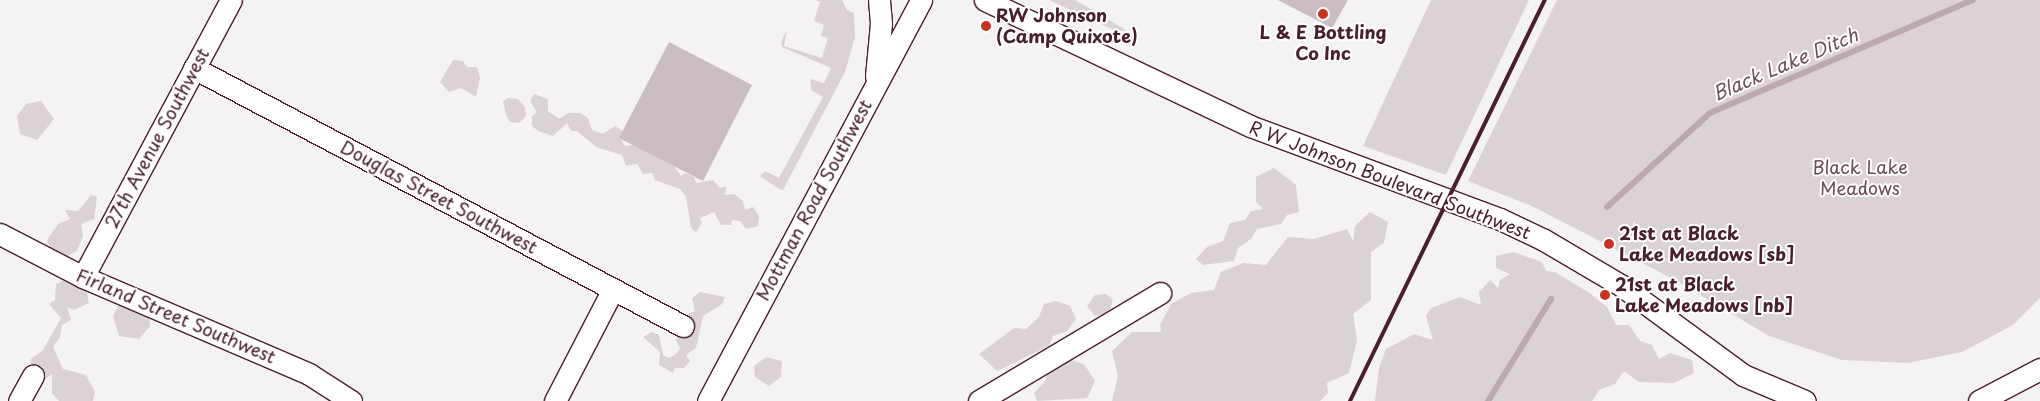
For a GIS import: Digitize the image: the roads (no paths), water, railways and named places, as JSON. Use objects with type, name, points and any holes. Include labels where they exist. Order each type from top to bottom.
[{"type":"street","name":"27th Avenue Southwest","points":[[83,277],[230,0]]},
{"type":"street","points":[[874,88],[880,43],[879,0]]},
{"type":"street","name":"Mottman Road Southwest","points":[[708,401],[921,0]]},
{"type":"street","name":"R W Johnson Boulevard Southwest","points":[[985,0],[1250,126],[1500,219],[1544,240],[1622,286],[1736,371],[1805,401]]},
{"type":"street","name":"Douglas Street Southwest","points":[[194,68],[683,326]]},
{"type":"street","name":"Firland Street Southwest","points":[[0,234],[83,277],[309,374],[351,401]]},
{"type":"street","points":[[554,401],[613,289]]},
{"type":"street","points":[[979,401],[1160,293]]},
{"type":"street","points":[[1979,401],[2040,368]]},
{"type":"street","points":[[19,401],[33,376]]},
{"type":"waterway","name":"Black Lake Ditch","points":[[1607,207],[1710,113],[1973,0]]},
{"type":"waterway","points":[[1488,401],[1551,299]]},
{"type":"railway","points":[[1350,401],[1545,0]]},
{"type":"place","name":"L & E Bottling Co Inc","points":[[1323,14]]},
{"type":"place","name":"RW Johnson (Camp Quixote)","points":[[986,26]]},
{"type":"place","name":"21st at Black Lake Meadows [sb]","points":[[1609,244]]},
{"type":"place","name":"21st at Black Lake Meadows [nb]","points":[[1605,295]]},
{"type":"park label","name":"Black Lake Meadows","points":[[1860,178]]}]
